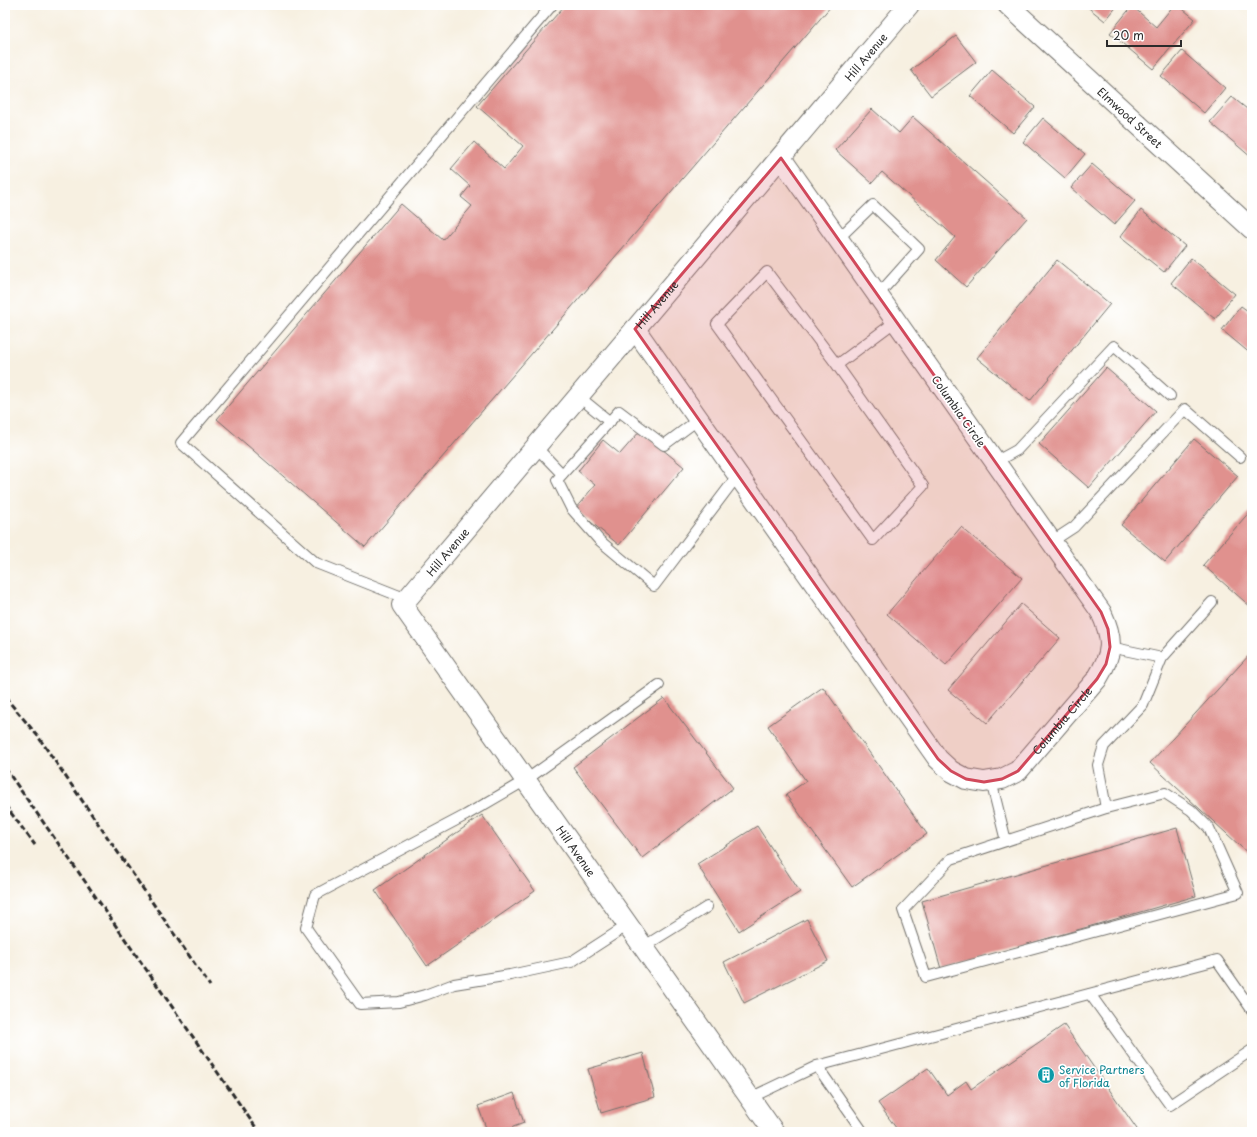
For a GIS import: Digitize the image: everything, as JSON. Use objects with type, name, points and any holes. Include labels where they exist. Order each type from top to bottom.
[{"type":"street","name":"Hill Avenue","points":[[774,1132],[402,605],[909,5]]},
{"type":"street","name":"Elmwood Street","points":[[1008,5],[1252,229]]},
{"type":"street","name":"Columbia Circle","points":[[635,329],[938,758],[951,771],[966,779],[984,782],[1002,779],[1018,771],[1097,679],[1106,664],[1110,647],[1108,629],[1101,612],[781,158]]},
{"type":"lane","points":[[407,599],[316,563],[181,443],[552,5]]},
{"type":"lane","points":[[838,239],[873,205],[919,249],[878,295]]},
{"type":"lane","points":[[767,272],[836,365],[923,486],[873,540],[717,324],[767,272]]},
{"type":"lane","points":[[836,365],[896,321]]},
{"type":"lane","points":[[995,462],[1017,450],[1114,346],[1170,396]]},
{"type":"lane","points":[[578,396],[610,422]]},
{"type":"lane","points":[[1051,542],[1074,527],[1186,410],[1240,457]]},
{"type":"lane","points":[[699,419],[664,445],[619,411],[557,480],[571,508],[599,540],[654,586],[738,475]]},
{"type":"lane","points":[[536,447],[562,474]]},
{"type":"lane","points":[[1106,808],[1098,765],[1104,746],[1143,705],[1162,658],[1212,602]]},
{"type":"lane","points":[[1110,647],[1162,658]]},
{"type":"lane","points":[[628,925],[571,962],[510,975],[454,984],[425,995],[399,1002],[360,1004],[306,928],[315,895],[466,815],[526,780],[659,685]]},
{"type":"lane","points":[[991,781],[1006,841]]},
{"type":"lane","points":[[1164,793],[1191,810],[1210,828],[1238,893],[926,977],[903,910],[951,859],[1106,808],[1164,793]]},
{"type":"lane","points":[[643,947],[707,908]]},
{"type":"lane","points":[[750,1098],[817,1066],[1217,960],[1252,1010]]},
{"type":"lane","points":[[1090,994],[1170,1105],[1252,1050]]},
{"type":"lane","points":[[817,1066],[863,1132]]},
{"type":"highlighted area","points":[[781,158],[1101,612],[1108,629],[1110,647],[1106,664],[1097,679],[1018,771],[1002,779],[984,782],[966,779],[951,771],[938,759],[635,329]]},
{"type":"building","points":[[565,5],[832,5],[365,547],[217,419],[401,204],[443,240],[472,206],[461,197],[470,186],[451,169],[474,142],[504,169],[523,146],[477,106]]},
{"type":"building","points":[[1085,5],[1118,5],[1105,21]]},
{"type":"building","points":[[1174,5],[1178,5],[1195,19],[1153,69],[1110,33],[1132,6],[1156,27]]},
{"type":"building","points":[[956,36],[976,62],[931,96],[911,70]]},
{"type":"building","points":[[1182,51],[1225,88],[1204,113],[1161,76]]},
{"type":"building","points":[[992,70],[1035,107],[1013,133],[970,96]]},
{"type":"building","points":[[1232,97],[1252,113],[1252,158],[1210,122]]},
{"type":"building","points":[[872,109],[899,133],[913,117],[1027,218],[966,287],[936,260],[955,237],[882,172],[872,183],[835,150]]},
{"type":"building","points":[[1043,118],[1085,154],[1065,178],[1023,142]]},
{"type":"building","points":[[1092,164],[1135,201],[1114,225],[1071,188]]},
{"type":"building","points":[[1141,210],[1185,246],[1164,272],[1120,237]]},
{"type":"building","points":[[1191,258],[1235,294],[1215,319],[1171,283]]},
{"type":"building","points":[[1057,260],[1110,304],[1030,401],[977,358]]},
{"type":"building","points":[[1241,306],[1252,314],[1252,355],[1222,330]]},
{"type":"building","points":[[1106,368],[1156,411],[1089,488],[1039,444]]},
{"type":"building","points":[[640,431],[684,467],[619,545],[575,509],[595,485],[578,471],[603,440],[620,454]]},
{"type":"building","points":[[1194,439],[1238,476],[1165,562],[1121,525]]},
{"type":"building","points":[[1252,509],[1252,608],[1203,565]]},
{"type":"building","points":[[961,527],[1022,578],[946,665],[887,614]]},
{"type":"building","points":[[1021,604],[1060,638],[987,723],[948,690]]},
{"type":"building","points":[[1252,652],[1252,857],[1150,763]]},
{"type":"building","points":[[823,687],[927,834],[852,887],[786,795],[806,781],[768,726]]},
{"type":"building","points":[[664,698],[733,788],[642,858],[573,767]]},
{"type":"building","points":[[482,815],[535,891],[427,966],[375,890]]},
{"type":"building","points":[[757,826],[800,892],[739,931],[697,864]]},
{"type":"building","points":[[1177,828],[1196,896],[941,969],[922,901]]},
{"type":"building","points":[[807,919],[828,961],[744,1003],[724,962]]},
{"type":"building","name":"Service Partners of Florida","points":[[1064,1025],[1139,1132],[899,1132],[878,1103],[928,1068],[947,1095],[966,1081],[971,1089]]},
{"type":"building","points":[[643,1053],[655,1097],[601,1113],[588,1069]]},
{"type":"building","points":[[514,1093],[524,1123],[500,1132],[475,1132],[486,1128],[478,1106]]},
{"type":"railway","points":[[5,697],[37,735],[210,986]]},
{"type":"railway","points":[[5,768],[259,1132]]},
{"type":"railway","points":[[5,805],[35,845]]},
{"type":"place","name":"Service Partners of Florida","points":[[1046,1075]]}]
